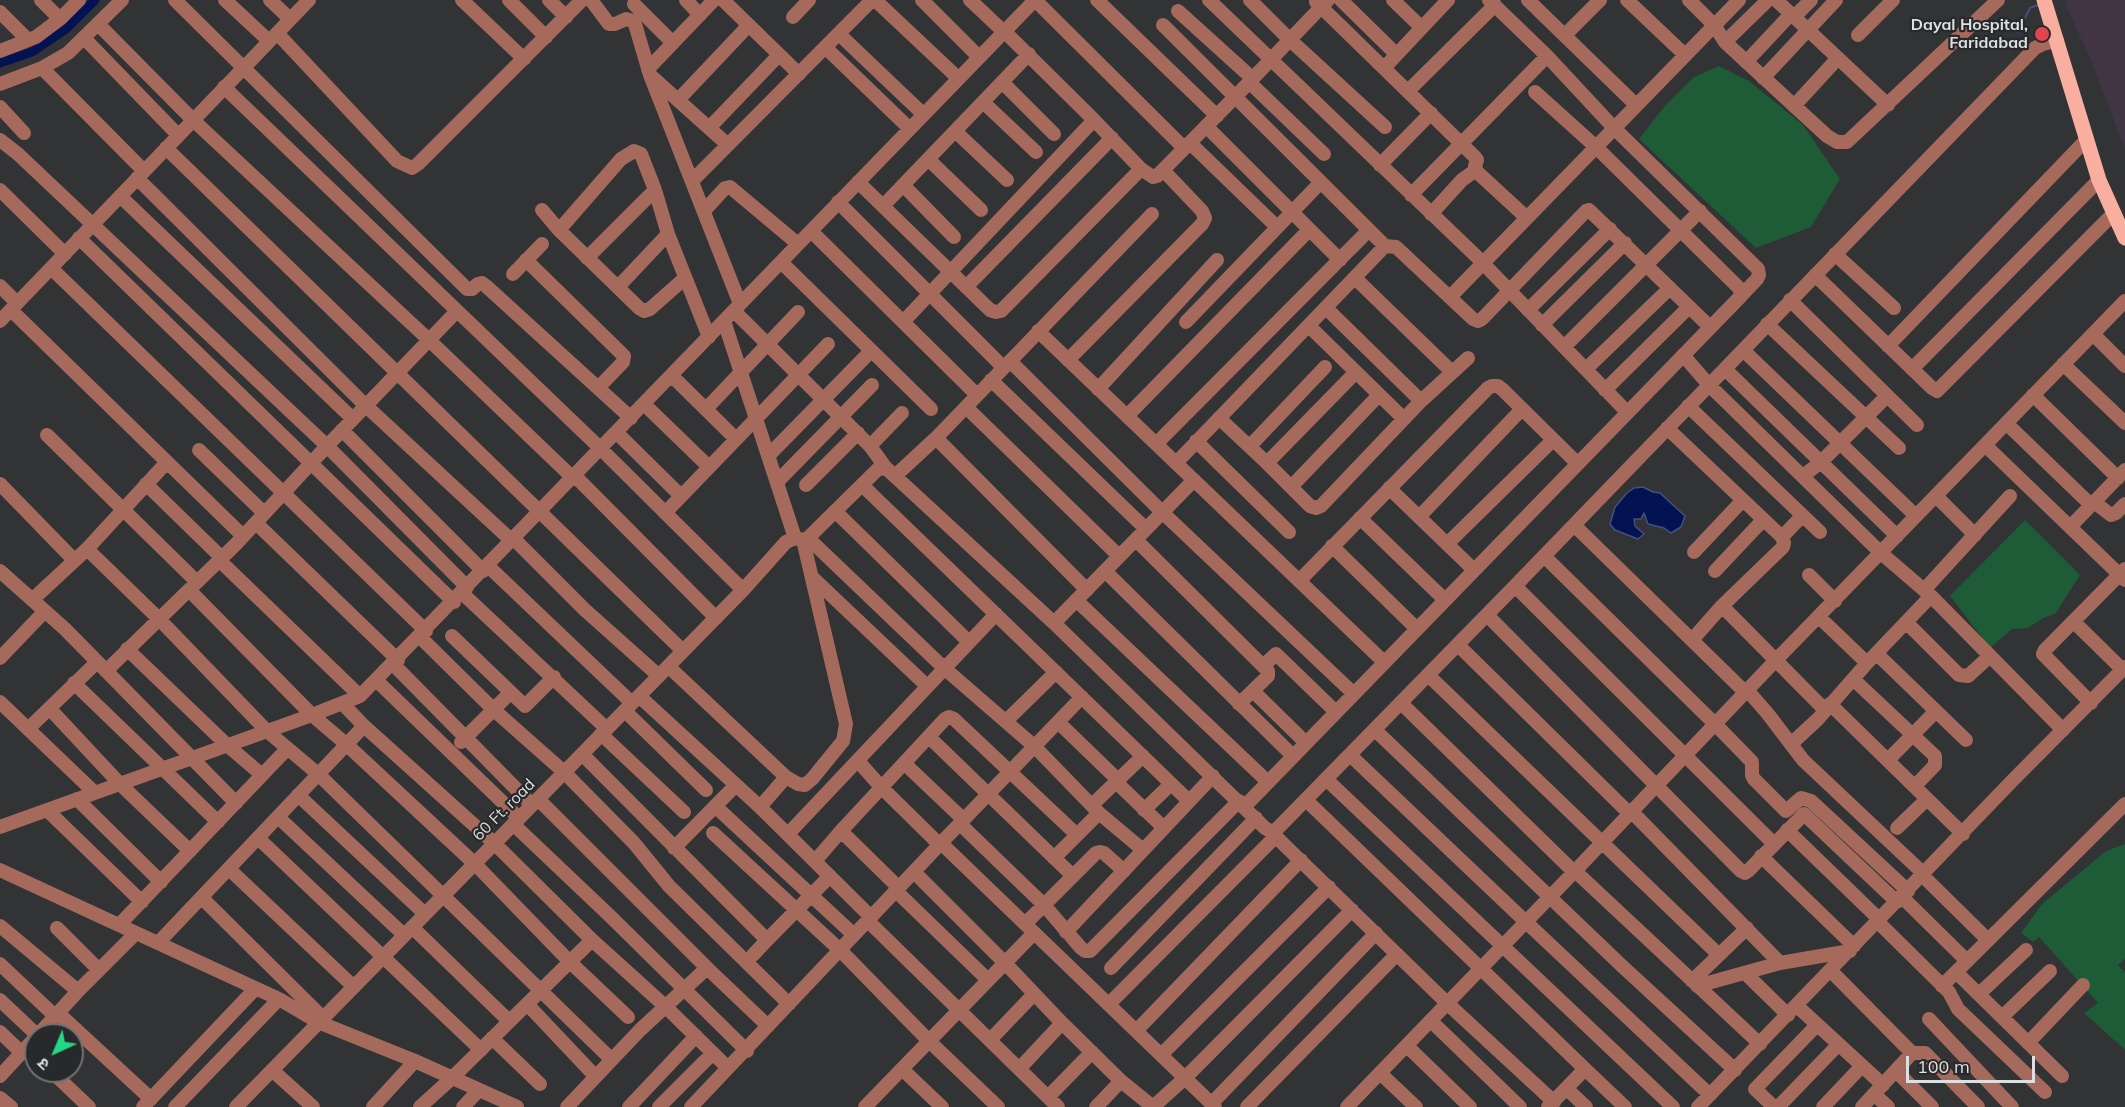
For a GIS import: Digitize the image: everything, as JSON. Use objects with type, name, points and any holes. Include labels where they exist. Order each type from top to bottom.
[{"type":"main road","points":[[2044,0],[2099,180],[2125,238]]},
{"type":"street","points":[[41,0],[60,19]]},
{"type":"street","points":[[0,51],[36,37],[60,19],[79,0]]},
{"type":"street","points":[[0,84],[42,68],[68,53],[122,0]]},
{"type":"street","points":[[175,0],[467,289],[472,289],[478,284],[486,286],[631,418]]},
{"type":"street","points":[[270,0],[290,19]]},
{"type":"street","points":[[0,321],[309,0]]},
{"type":"street","points":[[462,0],[525,59]]},
{"type":"street","points":[[509,0],[546,37]]},
{"type":"street","points":[[549,0],[566,17]]},
{"type":"street","points":[[231,2],[273,37],[397,161],[412,168],[525,59],[582,0]]},
{"type":"street","points":[[591,0],[609,24],[615,24],[624,19],[636,2],[673,43]]},
{"type":"street","points":[[686,0],[700,15]]},
{"type":"street","points":[[794,17],[809,0]]},
{"type":"street","points":[[692,181],[874,0],[958,78]]},
{"type":"street","points":[[922,0],[979,57]]},
{"type":"street","points":[[970,0],[1029,54],[1140,169],[1153,177],[1163,170],[1217,116],[1321,2],[1477,160],[1476,170],[1462,180],[1431,214]]},
{"type":"street","points":[[1014,0],[1032,3],[1277,227]]},
{"type":"street","points":[[1097,0],[1217,116]]},
{"type":"street","points":[[1209,0],[1483,264],[1627,412]]},
{"type":"street","points":[[1251,0],[1289,39],[1385,126]]},
{"type":"street","points":[[1341,0],[1396,54]]},
{"type":"street","points":[[1393,0],[1421,27]]},
{"type":"street","points":[[1384,68],[1448,0]]},
{"type":"street","points":[[1528,0],[1636,105]]},
{"type":"street","points":[[1565,35],[1600,0]]},
{"type":"street","points":[[1627,0],[1685,55]]},
{"type":"street","points":[[1689,0],[1714,25],[1725,42],[1837,142],[1847,142],[1998,0]]},
{"type":"street","points":[[1450,297],[1739,0]]},
{"type":"street","points":[[1725,42],[1768,0]]},
{"type":"street","points":[[1776,0],[1888,105]]},
{"type":"street","points":[[1746,62],[1811,0]]},
{"type":"street","points":[[1763,78],[1836,0]]},
{"type":"street","points":[[1858,35],[1893,0]]},
{"type":"street","points":[[649,72],[700,15],[723,1],[799,74]]},
{"type":"street","points":[[2,824],[312,716],[360,696],[423,634],[1032,3]]},
{"type":"street","points":[[904,763],[1044,905],[1081,948],[1090,951],[1242,803],[1268,782],[1757,279],[1758,269],[1614,128],[1547,56],[1492,3],[1408,91]]},
{"type":"street","points":[[1178,11],[1324,154]]},
{"type":"street","points":[[0,12],[28,40]]},
{"type":"street","points":[[42,68],[140,175],[365,405],[513,540],[585,610],[664,671],[786,777],[798,784],[805,784],[812,779],[843,741],[846,733],[846,724],[812,577],[802,539],[777,482],[741,372],[733,312],[704,211],[649,72],[634,24],[630,19],[624,19]]},
{"type":"street","points":[[98,24],[193,120],[574,477],[716,618]]},
{"type":"street","points":[[678,100],[749,25]]},
{"type":"street","points":[[1163,25],[1385,246],[1396,247],[1473,319],[1478,321],[1482,319],[1589,210],[1710,327]]},
{"type":"street","points":[[839,34],[923,114]]},
{"type":"street","points":[[84,38],[178,135]]},
{"type":"street","points":[[1109,1004],[2035,48],[2057,40]]},
{"type":"street","points":[[825,47],[909,128]]},
{"type":"street","points":[[883,206],[1029,54]]},
{"type":"street","points":[[709,128],[779,55]]},
{"type":"street","points":[[1412,195],[1547,56]]},
{"type":"street","points":[[1794,106],[1838,58]]},
{"type":"street","points":[[649,72],[728,145]]},
{"type":"street","points":[[1002,82],[1054,134]]},
{"type":"street","points":[[224,87],[601,449],[743,590]]},
{"type":"street","points":[[1535,92],[1596,147],[1739,288],[1742,293],[1740,297]]},
{"type":"street","points":[[983,102],[1036,153]]},
{"type":"street","points":[[0,107],[24,133]]},
{"type":"street","points":[[1380,165],[1431,113]]},
{"type":"street","points":[[903,322],[1094,120]]},
{"type":"street","points":[[1206,126],[1340,260]]},
{"type":"street","points":[[955,131],[1007,180]]},
{"type":"street","points":[[966,287],[1112,138]]},
{"type":"street","points":[[1888,346],[2087,139]]},
{"type":"street","points":[[0,140],[18,154],[327,446],[461,594]]},
{"type":"street","points":[[166,148],[683,651]]},
{"type":"street","points":[[559,230],[628,153],[634,151],[641,154],[668,234],[709,337]]},
{"type":"street","points":[[928,159],[981,210]]},
{"type":"street","points":[[858,182],[990,310],[996,312],[1001,311],[1140,169]]},
{"type":"street","points":[[1068,360],[1202,225],[1205,218],[1202,211],[1163,170]]},
{"type":"street","points":[[1476,170],[1527,218]]},
{"type":"street","points":[[1912,369],[2099,180]]},
{"type":"street","points":[[1186,322],[1321,182]]},
{"type":"street","points":[[903,185],[954,237]]},
{"type":"street","points":[[704,211],[726,188],[730,187],[798,244]]},
{"type":"street","points":[[0,190],[64,254]]},
{"type":"street","points":[[587,258],[655,190]]},
{"type":"street","points":[[120,196],[353,419]]},
{"type":"street","points":[[838,202],[1354,694]]},
{"type":"street","points":[[543,210],[559,230],[644,311],[650,309],[685,278]]},
{"type":"street","points":[[1564,347],[1700,211]]},
{"type":"street","name":"60 Ft. road","points":[[236,1107],[716,618],[786,542],[802,539],[878,469],[890,472],[936,438],[1152,214]]},
{"type":"street","points":[[1815,274],[1912,369],[1935,390],[1940,390],[2113,214]]},
{"type":"street","points":[[1528,310],[1610,229]]},
{"type":"street","points":[[1127,416],[1309,230]]},
{"type":"street","points":[[1156,444],[1369,230]]},
{"type":"street","points":[[811,231],[977,395]]},
{"type":"street","points":[[618,287],[668,234]]},
{"type":"street","points":[[79,238],[311,462],[554,677],[604,732],[684,812]]},
{"type":"street","points":[[1542,325],[1625,243]]},
{"type":"street","points":[[513,274],[542,244]]},
{"type":"street","points":[[1176,463],[1385,246]]},
{"type":"street","points":[[1835,254],[1894,308]]},
{"type":"street","points":[[526,260],[624,356],[623,362],[599,387]]},
{"type":"street","points":[[1098,388],[1217,260]]},
{"type":"street","points":[[781,261],[931,409]]},
{"type":"street","points":[[51,268],[283,492],[423,634],[494,710],[564,772],[638,848],[669,886],[789,1004]]},
{"type":"street","points":[[1355,278],[1452,372]]},
{"type":"street","points":[[0,286],[14,306],[243,536]]},
{"type":"street","points":[[1586,369],[1670,288]]},
{"type":"street","points":[[1790,300],[1917,425]]},
{"type":"street","points":[[1347,1107],[2125,301]]},
{"type":"street","points":[[1605,390],[1689,307]]},
{"type":"street","points":[[1326,308],[1421,401]]},
{"type":"street","points":[[28,729],[74,684],[128,649],[159,620],[243,536],[365,405],[458,311]]},
{"type":"street","points":[[733,312],[858,433],[890,472],[1054,623],[1551,1104],[1585,1069]]},
{"type":"street","points":[[705,409],[798,312]]},
{"type":"street","points":[[1767,324],[1899,448]]},
{"type":"street","points":[[1309,326],[1404,419]]},
{"type":"street","points":[[1038,331],[1384,662]]},
{"type":"street","points":[[2092,334],[2125,366]]},
{"type":"street","points":[[665,513],[828,344]]},
{"type":"street","points":[[1743,350],[1916,516]]},
{"type":"street","points":[[768,456],[871,351]]},
{"type":"street","points":[[1683,355],[1709,385],[1881,553],[1927,593],[2063,730]]},
{"type":"street","points":[[1219,418],[1310,506],[1316,508],[1321,506],[1421,401],[1468,358]]},
{"type":"street","points":[[2063,364],[2125,423]]},
{"type":"street","points":[[1250,446],[1325,367]]},
{"type":"street","points":[[1725,369],[1897,536]]},
{"type":"street","points":[[1267,463],[1356,372]]},
{"type":"street","points":[[672,376],[736,439]]},
{"type":"street","points":[[991,380],[1146,529]]},
{"type":"street","points":[[777,482],[872,385]]},
{"type":"street","points":[[1299,581],[1488,388],[1498,386],[1577,464]]},
{"type":"street","points":[[1291,487],[1380,395]]},
{"type":"street","points":[[2033,395],[2121,474],[2070,527]]},
{"type":"street","points":[[1803,476],[1840,444],[1886,397]]},
{"type":"street","points":[[644,404],[709,467]]},
{"type":"street","points":[[1688,406],[1820,532]]},
{"type":"street","points":[[966,407],[1119,556]]},
{"type":"street","points":[[1419,517],[1522,409]]},
{"type":"street","points":[[870,446],[902,413]]},
{"type":"street","points":[[2006,423],[2093,504],[2111,515],[2125,504]]},
{"type":"street","points":[[1667,428],[1782,537],[1784,543],[1783,547],[1722,606],[1692,640]]},
{"type":"street","points":[[342,430],[485,569],[632,703],[736,784],[1053,1102],[1092,1052]]},
{"type":"street","points":[[617,433],[681,496]]},
{"type":"street","points":[[806,485],[858,433]]},
{"type":"street","points":[[47,435],[123,509],[312,716],[346,744],[474,864],[570,962],[628,1017]]},
{"type":"street","points":[[936,438],[1087,590]]},
{"type":"street","points":[[1447,544],[1553,440]]},
{"type":"street","points":[[1196,441],[1289,532]]},
{"type":"street","points":[[1985,445],[2070,527],[2123,574],[2043,654],[2091,703]]},
{"type":"street","points":[[199,450],[465,737],[768,1026]]},
{"type":"street","points":[[32,600],[87,549],[167,462]]},
{"type":"street","points":[[1054,623],[1194,480]]},
{"type":"street","points":[[0,484],[74,560]]},
{"type":"street","points":[[146,484],[360,696]]},
{"type":"street","points":[[862,484],[1189,801]]},
{"type":"street","points":[[1389,488],[1474,570]]},
{"type":"street","points":[[1936,496],[1975,535]]},
{"type":"street","points":[[1791,744],[1809,729],[1906,622],[1927,593],[2010,496]]},
{"type":"street","points":[[1694,552],[1743,500]]},
{"type":"street","points":[[835,511],[969,642]]},
{"type":"street","points":[[1782,537],[1802,516]]},
{"type":"street","points":[[1360,518],[1445,600]]},
{"type":"street","points":[[1715,571],[1763,520]]},
{"type":"street","points":[[1574,525],[1747,692],[1803,760],[1988,940]]},
{"type":"street","points":[[802,539],[1034,746],[1095,809],[1143,850]]},
{"type":"street","points":[[1136,540],[1268,671],[1268,676],[1239,704]]},
{"type":"street","points":[[1332,546],[1417,629]]},
{"type":"street","points":[[87,549],[267,731],[318,774],[611,1059]]},
{"type":"street","points":[[1544,556],[1752,762],[1754,779],[1790,821],[1879,921],[1949,992],[1958,1009],[2044,1092]]},
{"type":"street","points":[[0,571],[101,666],[236,803]]},
{"type":"street","points":[[1105,571],[1293,756]]},
{"type":"street","points":[[1809,575],[1835,601]]},
{"type":"street","points":[[812,577],[927,686]]},
{"type":"street","points":[[1515,586],[1773,843]]},
{"type":"street","points":[[1076,600],[1268,782]]},
{"type":"street","points":[[1722,606],[1776,660],[1888,760],[1964,834]]},
{"type":"street","points":[[0,658],[45,611]]},
{"type":"street","points":[[788,834],[858,761],[878,736],[996,614]]},
{"type":"street","points":[[1487,615],[1741,871],[1745,873],[1748,871],[1790,821],[1804,814],[1807,815],[1902,897],[1967,961]]},
{"type":"street","points":[[1819,617],[1936,711],[1966,740]]},
{"type":"street","points":[[1906,622],[1959,675],[1968,676],[1990,656]]},
{"type":"street","points":[[1698,1107],[2124,669],[2074,622]]},
{"type":"street","points":[[453,636],[525,706],[554,677]]},
{"type":"street","points":[[1458,645],[1631,813],[1780,963]]},
{"type":"street","points":[[128,649],[227,745],[262,775]]},
{"type":"street","points":[[1263,666],[1276,654],[1336,712]]},
{"type":"street","points":[[1006,721],[1056,672]]},
{"type":"street","points":[[1428,675],[1719,955]]},
{"type":"street","points":[[1853,679],[1935,756],[1935,765],[1915,786]]},
{"type":"street","points":[[377,681],[451,752],[516,821],[747,1051]]},
{"type":"street","points":[[74,684],[218,822]]},
{"type":"street","points":[[1253,691],[1306,743]]},
{"type":"street","points":[[451,752],[510,693]]},
{"type":"street","points":[[691,1107],[747,1051],[854,935],[1082,697]]},
{"type":"street","points":[[0,702],[95,793]]},
{"type":"street","points":[[632,703],[706,790]]},
{"type":"street","points":[[1401,703],[1575,872],[1760,1044]]},
{"type":"street","points":[[343,704],[364,726],[494,843],[592,940],[666,1006],[728,1068]]},
{"type":"street","points":[[50,709],[120,784],[190,851]]},
{"type":"street","points":[[1888,760],[1936,711]]},
{"type":"street","points":[[815,861],[945,719],[951,717],[1076,834]]},
{"type":"street","points":[[1058,722],[1164,828]]},
{"type":"street","points":[[158,944],[364,726]]},
{"type":"street","points":[[1375,729],[1735,1070]]},
{"type":"street","points":[[929,736],[1073,876]]},
{"type":"street","points":[[119,925],[287,749]]},
{"type":"street","points":[[582,754],[767,940]]},
{"type":"street","points":[[1350,755],[1710,1095]]},
{"type":"street","points":[[1054,858],[1076,834],[1117,781],[1143,756]]},
{"type":"street","points":[[858,761],[881,787],[1213,1105],[1376,933]]},
{"type":"street","points":[[1066,932],[1213,776]]},
{"type":"street","points":[[760,807],[786,777]]},
{"type":"street","points":[[1326,779],[1672,1107]]},
{"type":"street","points":[[674,848],[736,784]]},
{"type":"street","points":[[1144,810],[1171,784]]},
{"type":"street","points":[[298,795],[425,914]]},
{"type":"street","points":[[77,799],[161,882]]},
{"type":"street","points":[[1897,828],[1927,799]]},
{"type":"street","points":[[1306,800],[1625,1107]]},
{"type":"street","points":[[1942,986],[2125,804]]},
{"type":"street","points":[[715,806],[854,935]]},
{"type":"street","points":[[47,810],[142,902]]},
{"type":"street","points":[[278,817],[509,1021]]},
{"type":"street","points":[[1111,968],[1256,818]]},
{"type":"street","points":[[841,831],[988,980]]},
{"type":"street","points":[[713,833],[840,950],[929,1041],[998,1107]]},
{"type":"street","points":[[258,838],[481,1050]]},
{"type":"street","points":[[874,1104],[902,1069],[1005,963],[1044,905],[1096,853],[1100,852],[1124,871]]},
{"type":"street","points":[[1761,856],[1852,949]]},
{"type":"street","points":[[1136,1031],[1300,860]]},
{"type":"street","points":[[229,868],[354,987]]},
{"type":"street","points":[[0,870],[320,1020],[516,1107]]},
{"type":"street","points":[[914,872],[1062,1023],[1121,1081],[1153,1107],[1185,1078],[1352,910]]},
{"type":"street","points":[[753,955],[830,876]]},
{"type":"street","points":[[1161,1055],[1329,887]]},
{"type":"street","points":[[202,898],[320,1020]]},
{"type":"street","points":[[0,926],[78,991]]},
{"type":"street","points":[[57,928],[99,970]]},
{"type":"street","points":[[1695,983],[1747,928]]},
{"type":"street","points":[[49,1023],[136,933]]},
{"type":"street","points":[[420,1107],[592,940]]},
{"type":"street","points":[[1695,983],[1852,949]]},
{"type":"street","points":[[1978,994],[2026,950]]},
{"type":"street","points":[[1247,1107],[1397,954]]},
{"type":"street","points":[[0,964],[147,1103],[255,989]]},
{"type":"street","points":[[567,1107],[611,1059],[707,968]]},
{"type":"street","points":[[1831,971],[1912,1053],[1925,1053],[1978,1107]]},
{"type":"street","points":[[2002,1017],[2050,971]]},
{"type":"street","points":[[1956,972],[2062,1076]]},
{"type":"street","points":[[1745,973],[1792,1011],[1817,1025],[1861,1067],[1888,1107]]},
{"type":"street","points":[[2028,1043],[2084,985]]},
{"type":"street","points":[[990,1040],[1034,994]]},
{"type":"street","points":[[175,1107],[279,999]]},
{"type":"street","points":[[0,1000],[24,1023]]},
{"type":"street","points":[[527,1004],[596,1076]]},
{"type":"street","points":[[1929,1019],[2012,1107]]},
{"type":"street","points":[[1431,1021],[1520,1107]]},
{"type":"street","points":[[1019,1069],[1062,1023]]},
{"type":"street","points":[[1817,1025],[1755,1089],[1776,1107],[1838,1045]]},
{"type":"street","points":[[0,1032],[24,1049]]},
{"type":"street","points":[[629,1107],[696,1036]]},
{"type":"street","points":[[492,1038],[540,1084]]},
{"type":"street","points":[[1407,1046],[1470,1107]]},
{"type":"street","points":[[659,1107],[713,1053]]},
{"type":"street","points":[[1862,1107],[1912,1053]]},
{"type":"street","points":[[2,1070],[24,1055]]},
{"type":"street","points":[[373,1107],[415,1061]]},
{"type":"street","points":[[1823,1107],[1861,1067]]},
{"type":"street","points":[[902,1069],[942,1107]]},
{"type":"street","points":[[272,1070],[305,1104]]},
{"type":"street","points":[[1896,1071],[1932,1107]]},
{"type":"street","points":[[1380,1073],[1414,1106]]},
{"type":"street","points":[[1096,1107],[1121,1081]]},
{"type":"street","points":[[64,1083],[89,1107]]},
{"type":"street","points":[[1567,1089],[1586,1107]]},
{"type":"street","points":[[463,1107],[479,1090]]},
{"type":"street","points":[[0,1098],[11,1107]]},
{"type":"shaded area","points":[[2067,0],[2125,0],[2125,150],[2091,60],[2064,2]]},
{"type":"shaded area","points":[[1643,487],[1660,493],[1685,516],[1681,527],[1671,533],[1664,528],[1648,524],[1644,513],[1641,519],[1634,519],[1635,526],[1644,534],[1638,539],[1615,530],[1610,524],[1615,507],[1634,488]]},
{"type":"green space","points":[[1719,66],[1749,81],[1803,125],[1840,179],[1811,227],[1756,248],[1639,139],[1664,107],[1694,77]]},
{"type":"green space","points":[[2025,520],[2080,575],[2056,613],[2028,628],[2012,629],[1990,648],[1950,596]]},
{"type":"green space","points":[[2125,844],[2125,959],[2118,965],[2125,972],[2125,1050],[2084,1013],[2098,1003],[2039,937],[2033,942],[2021,933],[2042,904],[2106,851]]},
{"type":"waterway","points":[[0,63],[32,52],[66,29],[95,0]]},
{"type":"waterway","points":[[2018,32],[2030,8],[2038,5]]},
{"type":"place","name":"Dayal Hospital, Faridabad","points":[[2042,34]]}]
